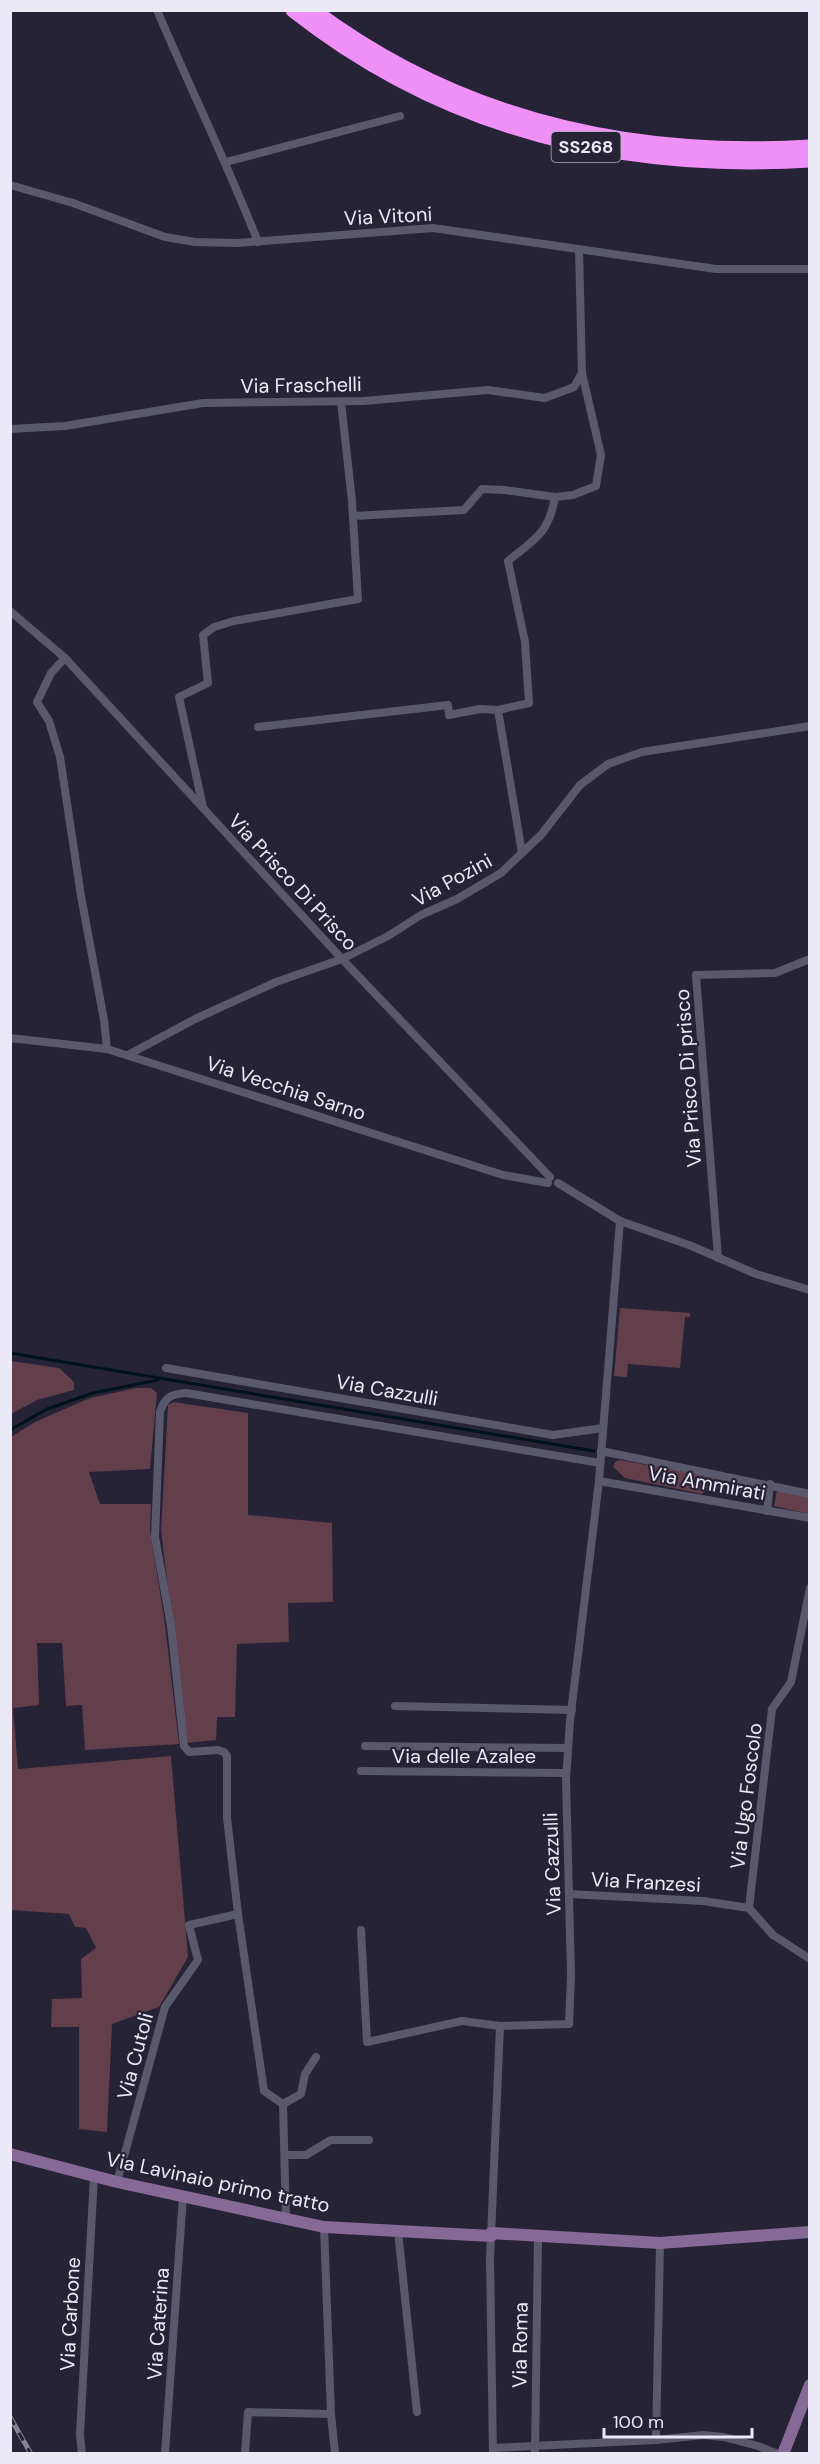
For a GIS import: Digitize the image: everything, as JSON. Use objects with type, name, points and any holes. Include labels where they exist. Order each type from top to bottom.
[{"type":"highway","name":"SS268","points":[[292,10],[380,62],[432,97],[512,128],[586,148],[687,161],[749,163],[810,160]]},
{"type":"highway","name":"SS268","points":[[313,10],[361,51]]},
{"type":"highway","name":"SS268","points":[[380,62],[478,102],[536,122],[589,135],[699,149],[748,150],[810,147]]},
{"type":"street","points":[[157,10],[194,98],[226,162],[258,242]]},
{"type":"street","points":[[226,162],[400,116]]},
{"type":"street","name":"Via Vitoni","points":[[10,185],[73,203],[165,237],[195,242],[258,242],[433,228],[716,269],[810,269]]},
{"type":"street","points":[[353,516],[464,510],[482,489],[555,497],[573,495],[596,486],[601,455],[582,373],[579,249]]},
{"type":"street","name":"Via Fraschelli","points":[[10,429],[66,426],[203,403],[340,402],[488,390],[545,398],[574,387],[582,373]]},
{"type":"street","points":[[203,810],[179,697],[208,683],[203,635],[214,627],[234,621],[358,599],[353,516],[340,402]]},
{"type":"street","points":[[258,727],[448,705],[449,715],[480,709],[498,710],[529,703],[525,642],[508,561],[543,533],[555,497]]},
{"type":"street","name":"Via Prisco Di Prisco","points":[[10,611],[65,658],[203,810],[262,869],[342,959],[549,1180]]},
{"type":"street","points":[[65,658],[51,674],[37,702],[49,721],[60,757],[81,897],[105,1020],[107,1048]]},
{"type":"street","points":[[498,710],[522,853]]},
{"type":"street","name":"Via Pozini","points":[[128,1054],[195,1019],[276,982],[342,959],[492,879],[541,835],[580,785],[608,764],[642,752],[810,726]]},
{"type":"street","name":"Via Prisco Di prisco","points":[[718,1258],[696,975],[775,973],[810,959]]},
{"type":"street","name":"Via Vecchia Sarno","points":[[10,1038],[107,1048],[503,1175],[549,1180],[553,1187],[558,1183],[620,1221]]},
{"type":"street","points":[[620,1221],[756,1274],[810,1290]]},
{"type":"street","name":"Via Cazzulli","points":[[500,2026],[569,2024],[571,1976],[566,1773],[599,1481],[620,1221]]},
{"type":"street","name":"Via Cazzulli","points":[[166,1368],[553,1435],[603,1428]]},
{"type":"street","points":[[283,2104],[264,2091],[238,1914],[227,1818],[227,1756],[218,1750],[189,1752],[184,1746],[171,1626],[155,1536],[160,1412],[164,1401],[172,1394],[186,1393],[600,1463]]},
{"type":"street","name":"Via Ammirati","points":[[601,1451],[810,1494]]},
{"type":"street","name":"Via Ammirati","points":[[599,1481],[810,1518]]},
{"type":"street","points":[[767,1510],[770,1484]]},
{"type":"street","name":"Via Ugo Foscolo","points":[[749,1908],[772,1709],[790,1682],[810,1587]]},
{"type":"street","points":[[395,1706],[572,1710]]},
{"type":"street","points":[[365,1746],[568,1748]]},
{"type":"street","name":"Via delle Azalee","points":[[361,1771],[566,1773]]},
{"type":"street","name":"Via Franzesi","points":[[569,1894],[703,1901],[749,1908]]},
{"type":"street","points":[[749,1908],[773,1935],[810,1959]]},
{"type":"street","name":"Via Cutoli","points":[[117,2182],[165,2007],[198,1960],[189,1925],[238,1914]]},
{"type":"street","points":[[362,1930],[367,2043],[462,2021],[500,2026],[491,2235],[493,2451],[535,2450],[703,2435],[724,2437],[778,2454]]},
{"type":"street","points":[[283,2104],[301,2094],[304,2074],[316,2057]]},
{"type":"street","points":[[283,2104],[286,2220]]},
{"type":"street","points":[[285,2155],[306,2155],[332,2140],[369,2140]]},
{"type":"street","name":"Via Lavinaio primo tratto","points":[[10,2154],[117,2182],[324,2227],[660,2243],[810,2232]]},
{"type":"street","name":"Via Carbone","points":[[82,2454],[80,2435],[94,2176]]},
{"type":"street","name":"Via Caterina","points":[[165,2454],[183,2196]]},
{"type":"street","points":[[324,2227],[331,2414],[335,2454]]},
{"type":"street","points":[[398,2231],[417,2412]]},
{"type":"street","name":"Via Roma","points":[[535,2450],[538,2236]]},
{"type":"street","points":[[656,2440],[660,2243]]},
{"type":"street","points":[[783,2454],[810,2385]]},
{"type":"street","points":[[244,2454],[248,2412],[331,2414]]},
{"type":"shaded area","points":[[620,1308],[690,1313],[690,1317],[685,1317],[680,1368],[628,1364],[627,1377],[614,1376]]},
{"type":"shaded area","points":[[11,1361],[59,1368],[74,1382],[74,1390],[37,1400],[11,1414]]},
{"type":"shaded area","points":[[136,1388],[151,1388],[157,1393],[150,1469],[89,1472],[100,1504],[151,1504],[150,1530],[164,1617],[179,1744],[85,1750],[82,1705],[66,1706],[62,1643],[37,1643],[39,1705],[13,1708],[18,1769],[171,1756],[188,1957],[159,2007],[112,2024],[107,2132],[79,2129],[79,2027],[51,2027],[52,1999],[82,1998],[81,1959],[96,1948],[86,1928],[75,1927],[69,1914],[11,1910],[11,1437],[35,1422],[90,1398]]},
{"type":"shaded area","points":[[173,1402],[248,1413],[248,1515],[332,1523],[333,1602],[288,1603],[289,1642],[237,1644],[235,1717],[217,1717],[216,1740],[187,1743],[161,1530],[168,1405]]},
{"type":"shaded area","points":[[620,1460],[766,1487],[764,1497],[710,1488],[702,1494],[625,1478],[613,1467],[615,1462]]},
{"type":"shaded area","points":[[777,1490],[809,1497],[809,1514],[774,1506]]},
{"type":"waterway","points":[[10,1353],[594,1451]]},
{"type":"waterway","points":[[10,1430],[47,1409],[93,1393],[158,1380]]},
{"type":"railway","points":[[10,2417],[31,2454]]}]
